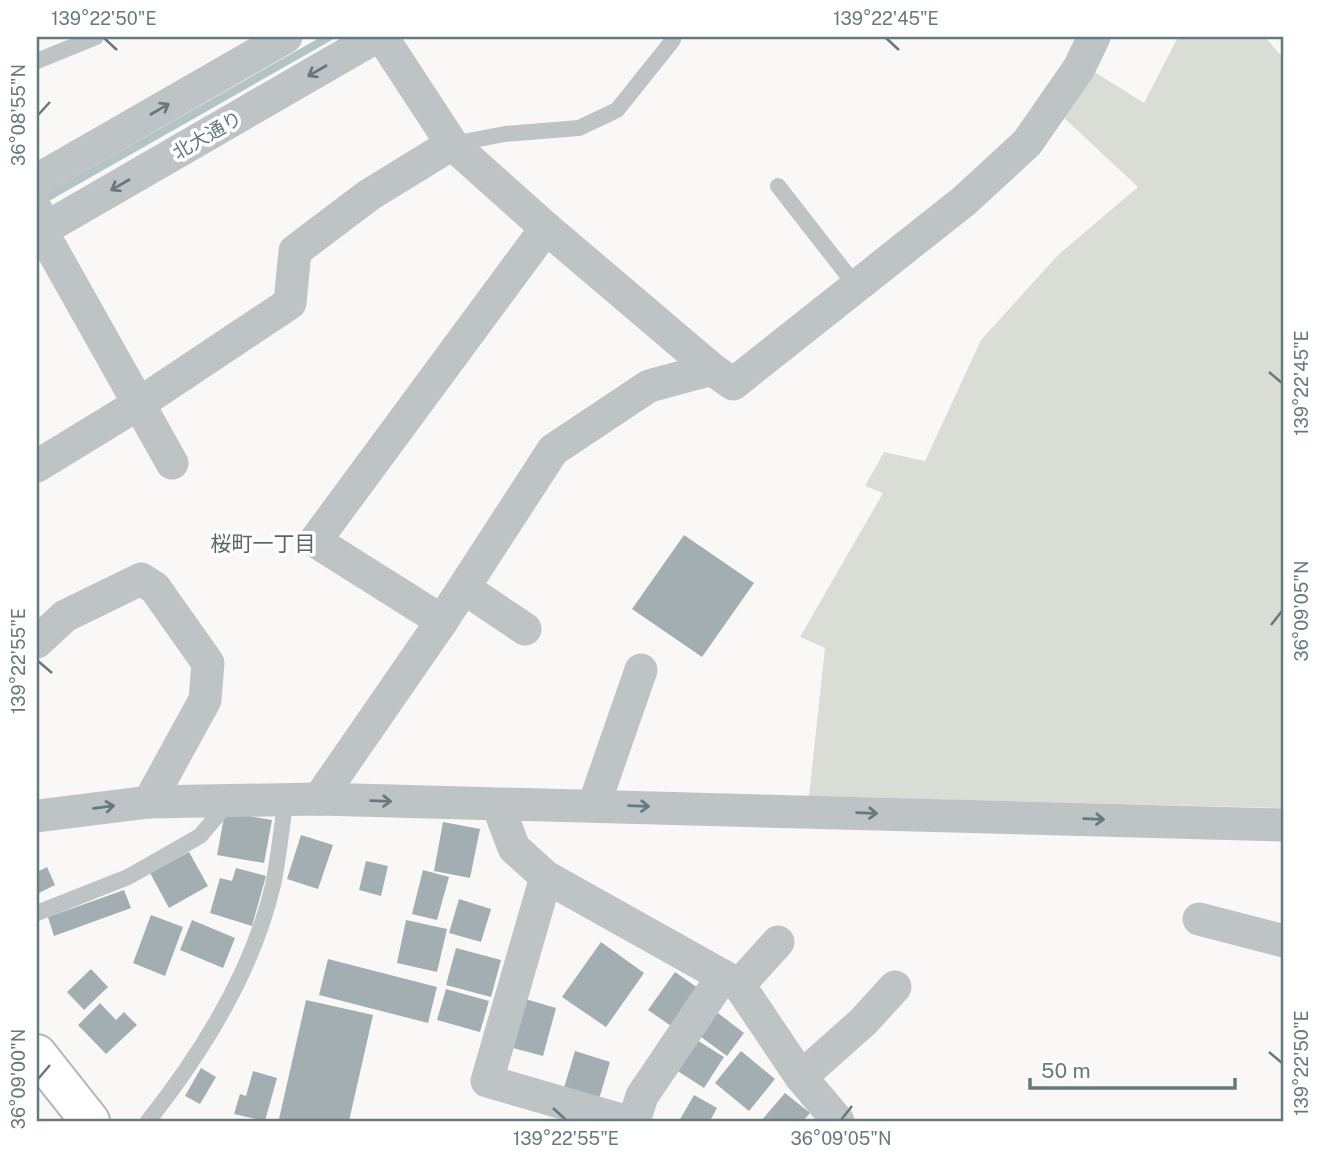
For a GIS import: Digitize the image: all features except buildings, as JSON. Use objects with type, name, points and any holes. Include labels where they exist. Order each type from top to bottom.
[{"type":"main road","points":[[37,1055],[90,1121]]},
{"type":"street","points":[[37,180],[286,37]]},
{"type":"street","name":"北大通り","points":[[40,223],[376,37]]},
{"type":"street","points":[[382,37],[452,144],[546,228],[733,384],[964,201],[1027,143],[1079,68],[1094,37]]},
{"type":"street","points":[[37,466],[140,403],[290,303],[295,251],[369,195],[452,144]]},
{"type":"street","points":[[40,223],[45,237],[172,463]]},
{"type":"street","points":[[442,621],[315,541],[546,228]]},
{"type":"street","points":[[319,799],[442,621],[553,450],[649,386],[712,369]]},
{"type":"street","points":[[37,642],[65,616],[141,579],[155,588],[208,663],[205,700],[149,802]]},
{"type":"street","points":[[464,588],[525,629]]},
{"type":"street","points":[[594,805],[641,670]]},
{"type":"street","points":[[37,816],[149,802],[319,799],[498,806],[594,805],[1284,825]]},
{"type":"street","points":[[498,806],[514,848],[546,877],[731,980],[801,1077],[838,1121]]},
{"type":"street","points":[[546,877],[487,1080],[625,1121]]},
{"type":"street","points":[[1199,919],[1284,941]]},
{"type":"street","points":[[635,1121],[642,1096],[731,980],[778,942]]},
{"type":"street","points":[[801,1077],[863,1022],[895,987]]},
{"type":"lane","points":[[37,61],[96,37]]},
{"type":"lane","points":[[452,144],[505,134],[579,128],[617,110],[673,40],[671,37]]},
{"type":"lane","points":[[778,186],[856,286]]},
{"type":"lane","points":[[148,1121],[203,1044],[243,974],[272,886],[286,800]]},
{"type":"lane","points":[[37,913],[128,877],[200,836],[230,801]]},
{"type":"shaded area","points":[[1178,37],[1265,37],[1284,59],[1284,808],[809,796],[825,648],[800,637],[883,493],[865,486],[884,452],[925,461],[981,340],[1058,255],[1138,187],[1062,116],[1093,71],[1144,103]]},
{"type":"waterway","points":[[39,202],[329,37]]},
{"type":"district","name":"桜町一丁目","points":[[263,543]]}]
